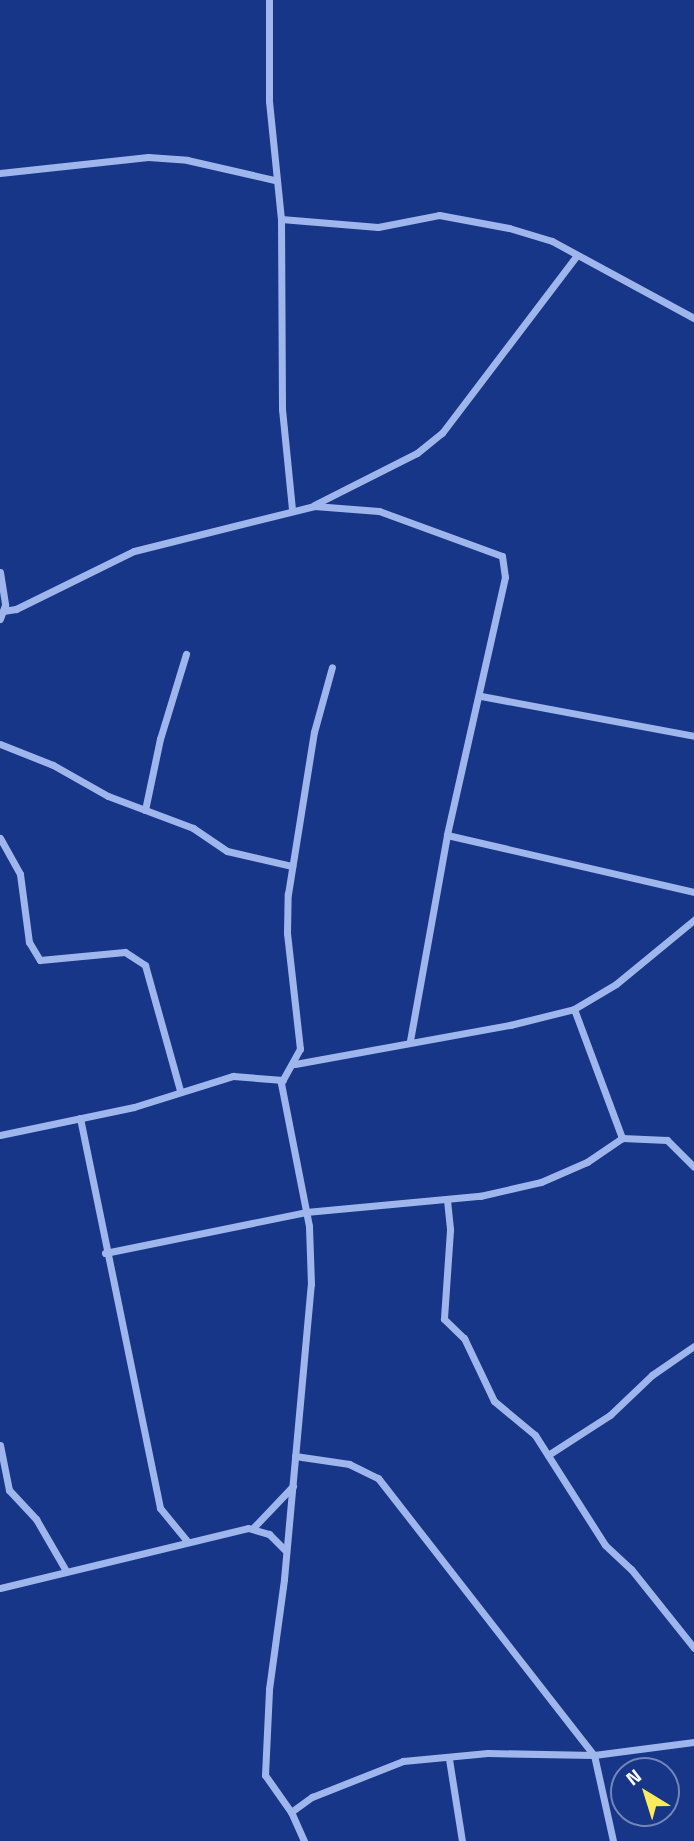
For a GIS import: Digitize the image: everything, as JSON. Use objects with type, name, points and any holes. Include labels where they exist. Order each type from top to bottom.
[{"type":"street","points":[[269,0],[274,180],[281,219],[282,409],[292,509]]},
{"type":"street","points":[[0,173],[148,157],[187,160],[274,180]]},
{"type":"street","points":[[281,219],[379,227],[439,215],[463,217],[542,238],[694,318]]},
{"type":"street","points":[[314,506],[417,453],[442,433],[577,256]]},
{"type":"street","points":[[0,572],[1,615],[134,551],[292,509],[314,506],[379,511],[435,528],[502,556],[505,578],[481,696],[447,835],[410,1041]]},
{"type":"street","points":[[145,810],[186,654]]},
{"type":"street","points":[[304,1841],[291,1812],[265,1775],[269,1689],[293,1486],[312,1284],[306,1212],[283,1080],[295,1065],[300,1049],[287,933],[292,866],[314,732],[332,667]]},
{"type":"street","points":[[481,696],[694,736]]},
{"type":"street","points":[[0,744],[145,810],[193,828],[227,851],[292,866]]},
{"type":"street","points":[[447,835],[694,892]]},
{"type":"street","points":[[0,838],[20,874],[29,942],[40,960],[125,952],[145,965],[180,1090]]},
{"type":"street","points":[[295,1065],[410,1041],[510,1026],[574,1009],[616,984],[694,920]]},
{"type":"street","points":[[574,1009],[622,1138]]},
{"type":"street","points":[[0,1135],[80,1118],[233,1076],[283,1080]]},
{"type":"street","points":[[80,1118],[105,1253],[160,1508],[187,1541]]},
{"type":"street","points":[[105,1253],[306,1212],[447,1200],[541,1182],[587,1162],[622,1138],[667,1140],[694,1167]]},
{"type":"street","points":[[447,1200],[450,1230],[444,1319],[464,1338],[494,1401],[535,1435],[605,1545],[631,1569],[694,1648]]},
{"type":"street","points":[[548,1455],[610,1415],[652,1375],[694,1346]]},
{"type":"street","points":[[0,1445],[9,1490],[36,1519],[65,1569]]},
{"type":"street","points":[[295,1456],[349,1464],[378,1478],[594,1755],[613,1841]]},
{"type":"street","points":[[253,1528],[293,1486]]},
{"type":"street","points":[[0,1588],[65,1569],[253,1528],[269,1534],[286,1551]]},
{"type":"street","points":[[291,1812],[367,1772],[403,1761],[449,1759],[488,1753],[594,1755],[694,1742]]},
{"type":"street","points":[[449,1759],[462,1841]]}]
